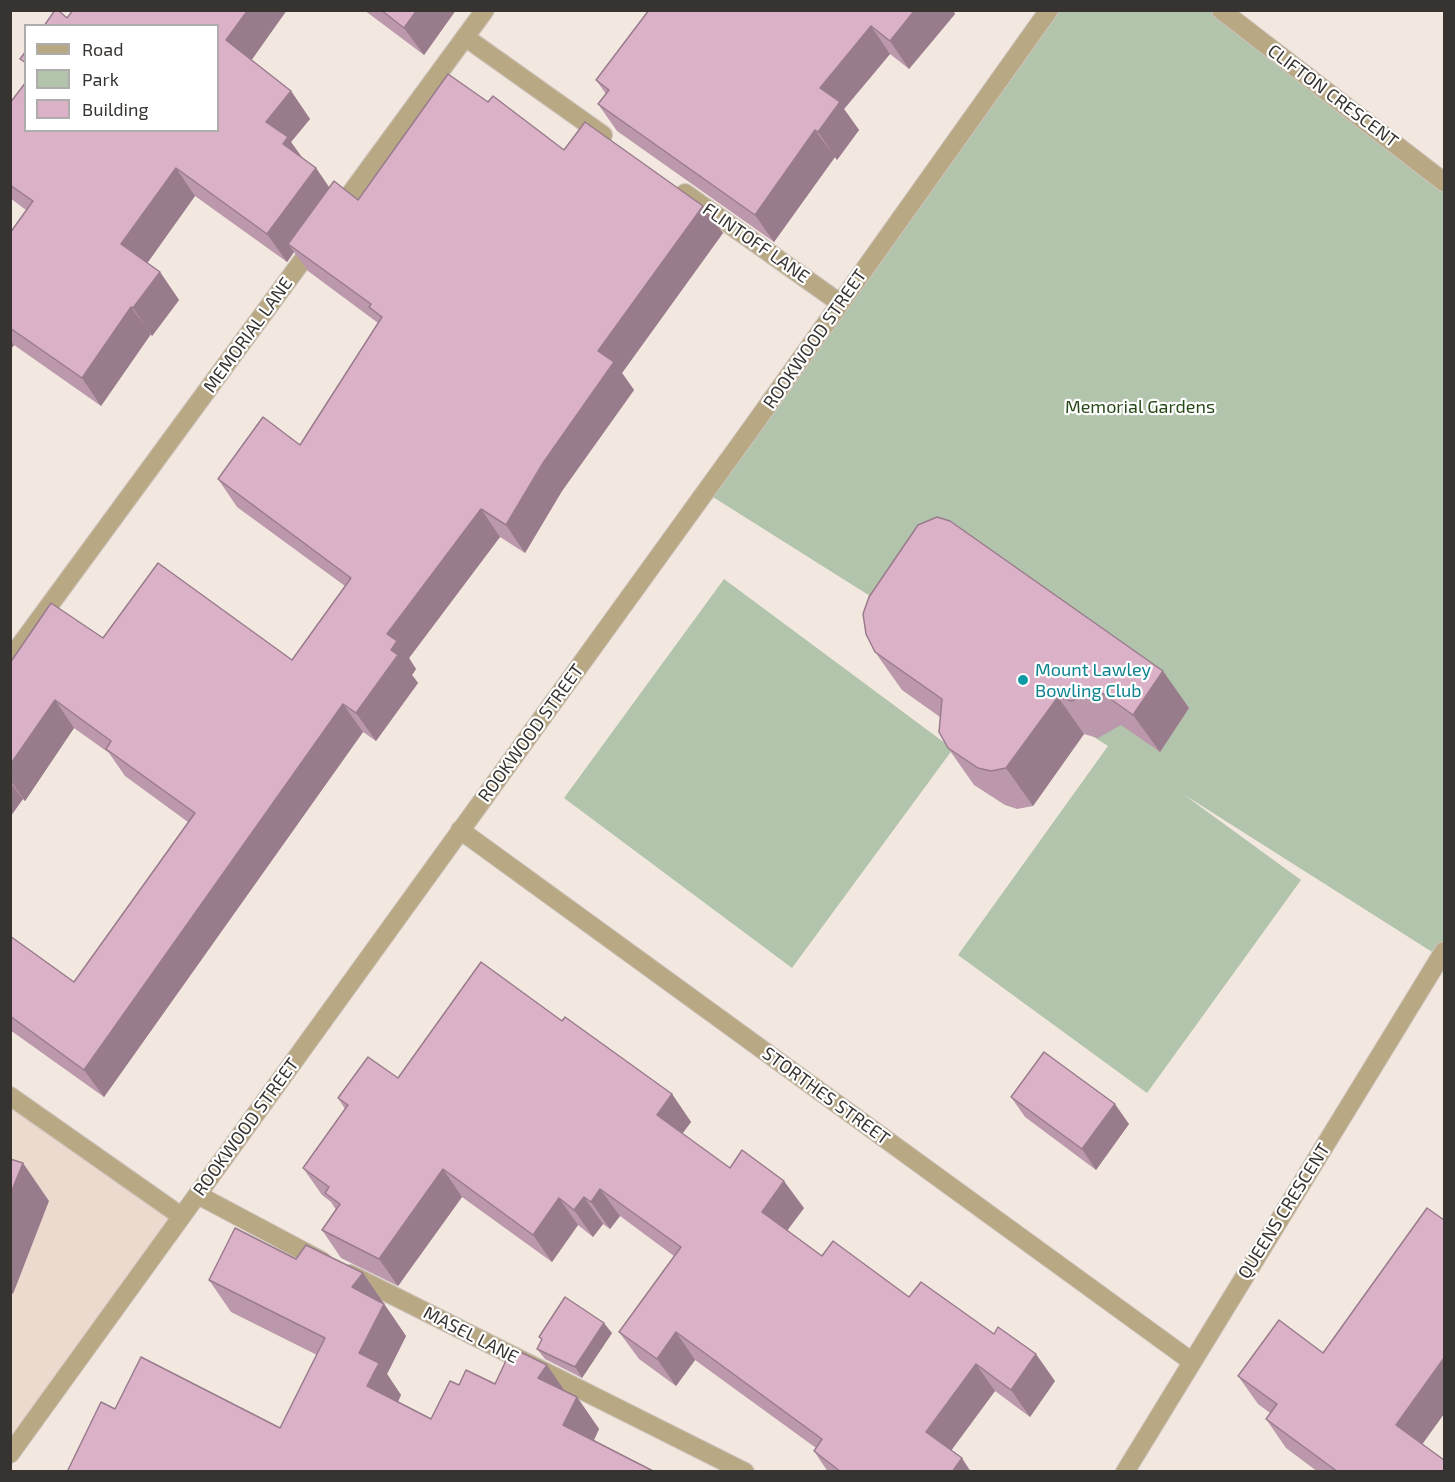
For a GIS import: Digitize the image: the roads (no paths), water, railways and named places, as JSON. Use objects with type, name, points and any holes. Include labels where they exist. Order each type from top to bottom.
[{"type":"street","name":"MEMORIAL LANE","points":[[10,659],[485,10]]},
{"type":"street","name":"ROOKWOOD STREET","points":[[10,1454],[1049,10]]},
{"type":"street","name":"CLIFTON CRESCENT","points":[[1221,10],[1444,182]]},
{"type":"street","points":[[465,37],[619,146]]},
{"type":"street","name":"FLINTOFF LANE","points":[[667,180],[840,303]]},
{"type":"street","name":"STORTHES STREET","points":[[460,830],[1191,1361]]},
{"type":"street","name":"QUEENS CRESCENT","points":[[1130,1469],[1191,1361],[1443,956]]},
{"type":"street","points":[[10,1096],[181,1216]]},
{"type":"street","name":"MASEL LANE","points":[[198,1195],[251,1225],[745,1472]]},
{"type":"place","name":"Mount Lawley Bowling Club","points":[[1023,680]]},
{"type":"park label","name":"Memorial Gardens","points":[[1140,407]]}]
